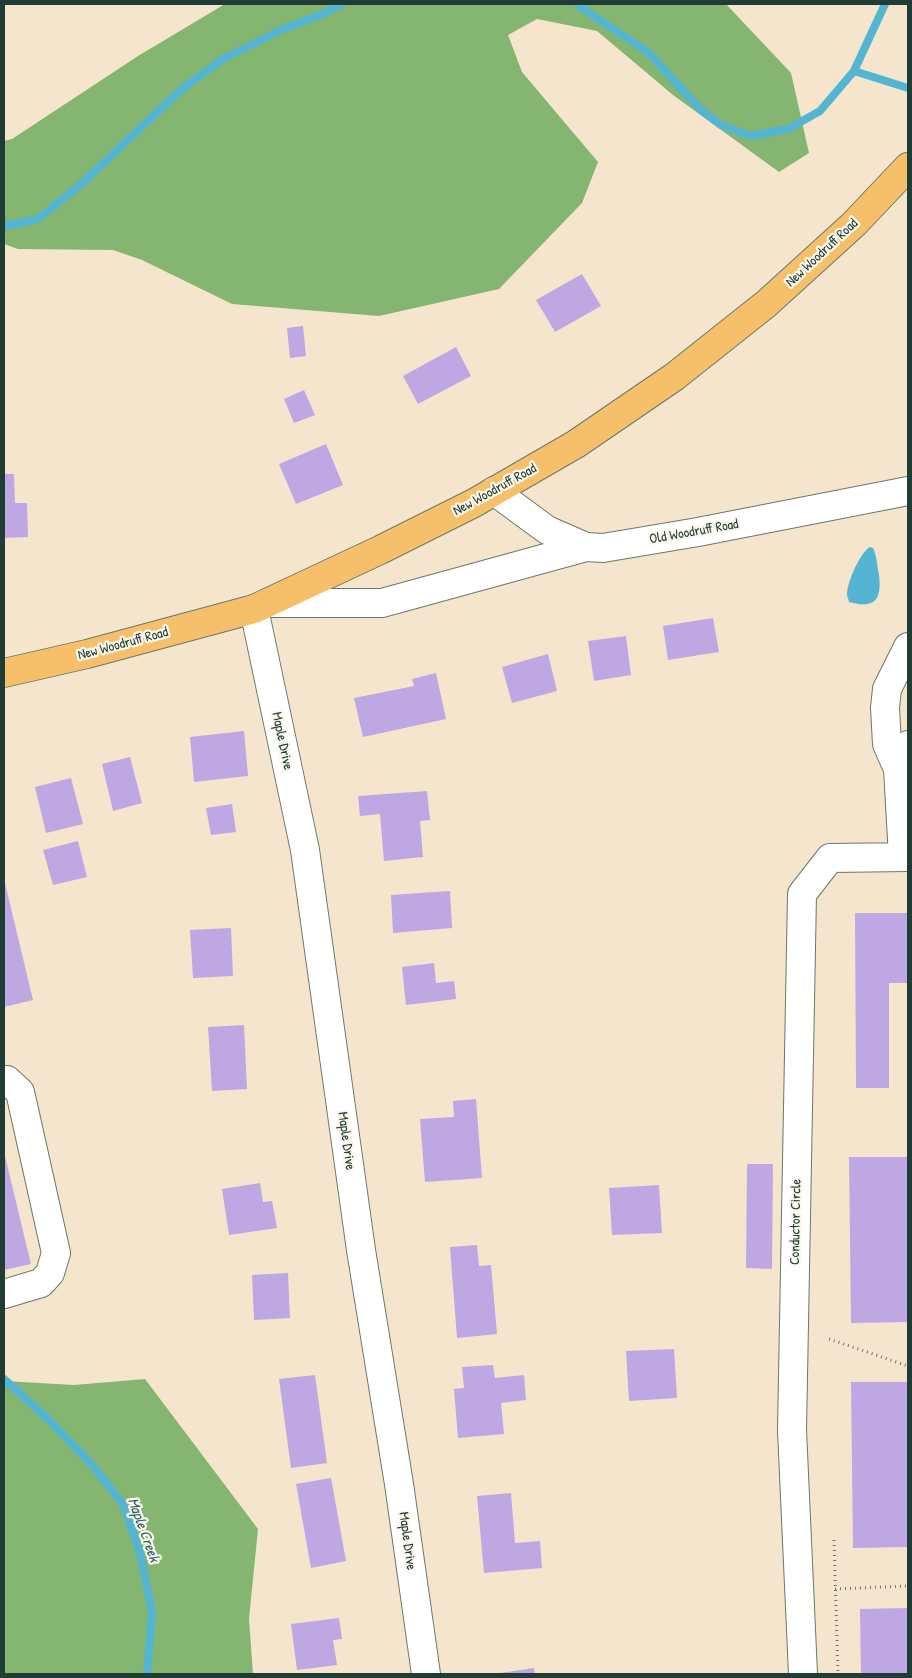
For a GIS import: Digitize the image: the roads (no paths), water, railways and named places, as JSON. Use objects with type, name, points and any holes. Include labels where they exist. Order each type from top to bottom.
[{"type":"main road","name":"New Woodruff Road","points":[[4,673],[87,654],[261,606],[380,550],[494,492],[576,444],[689,365],[766,304],[854,224],[908,167]]},
{"type":"street","name":"Old Woodruff Road","points":[[494,492],[547,530],[586,547],[603,548],[907,495]]},
{"type":"street","points":[[261,606],[382,602],[586,547]]},
{"type":"street","name":"Maple Drive","points":[[261,606],[305,850],[362,1250],[399,1484],[426,1674]]},
{"type":"street","points":[[906,857],[903,757],[887,744],[885,708],[887,689],[908,647]]},
{"type":"street","name":"Conductor Circle","points":[[803,1674],[792,1430],[802,894],[830,858],[906,857]]},
{"type":"street","points":[[4,1080],[7,1080],[20,1092],[56,1253],[50,1273],[41,1283],[4,1294]]},
{"type":"water","points":[[870,547],[874,551],[879,575],[878,596],[871,603],[858,604],[849,602],[847,594],[852,576],[858,561]]},
{"type":"waterway","points":[[4,226],[38,219],[80,185],[182,89],[223,59],[281,30],[325,13],[342,4]]},
{"type":"waterway","points":[[578,4],[649,53],[701,110],[721,125],[750,136],[788,129],[820,111],[854,71],[885,4]]},
{"type":"waterway","points":[[854,71],[908,88]]},
{"type":"waterway","name":"Maple Creek","points":[[4,1379],[49,1420],[92,1465],[123,1504],[140,1553],[152,1612],[147,1674]]}]
